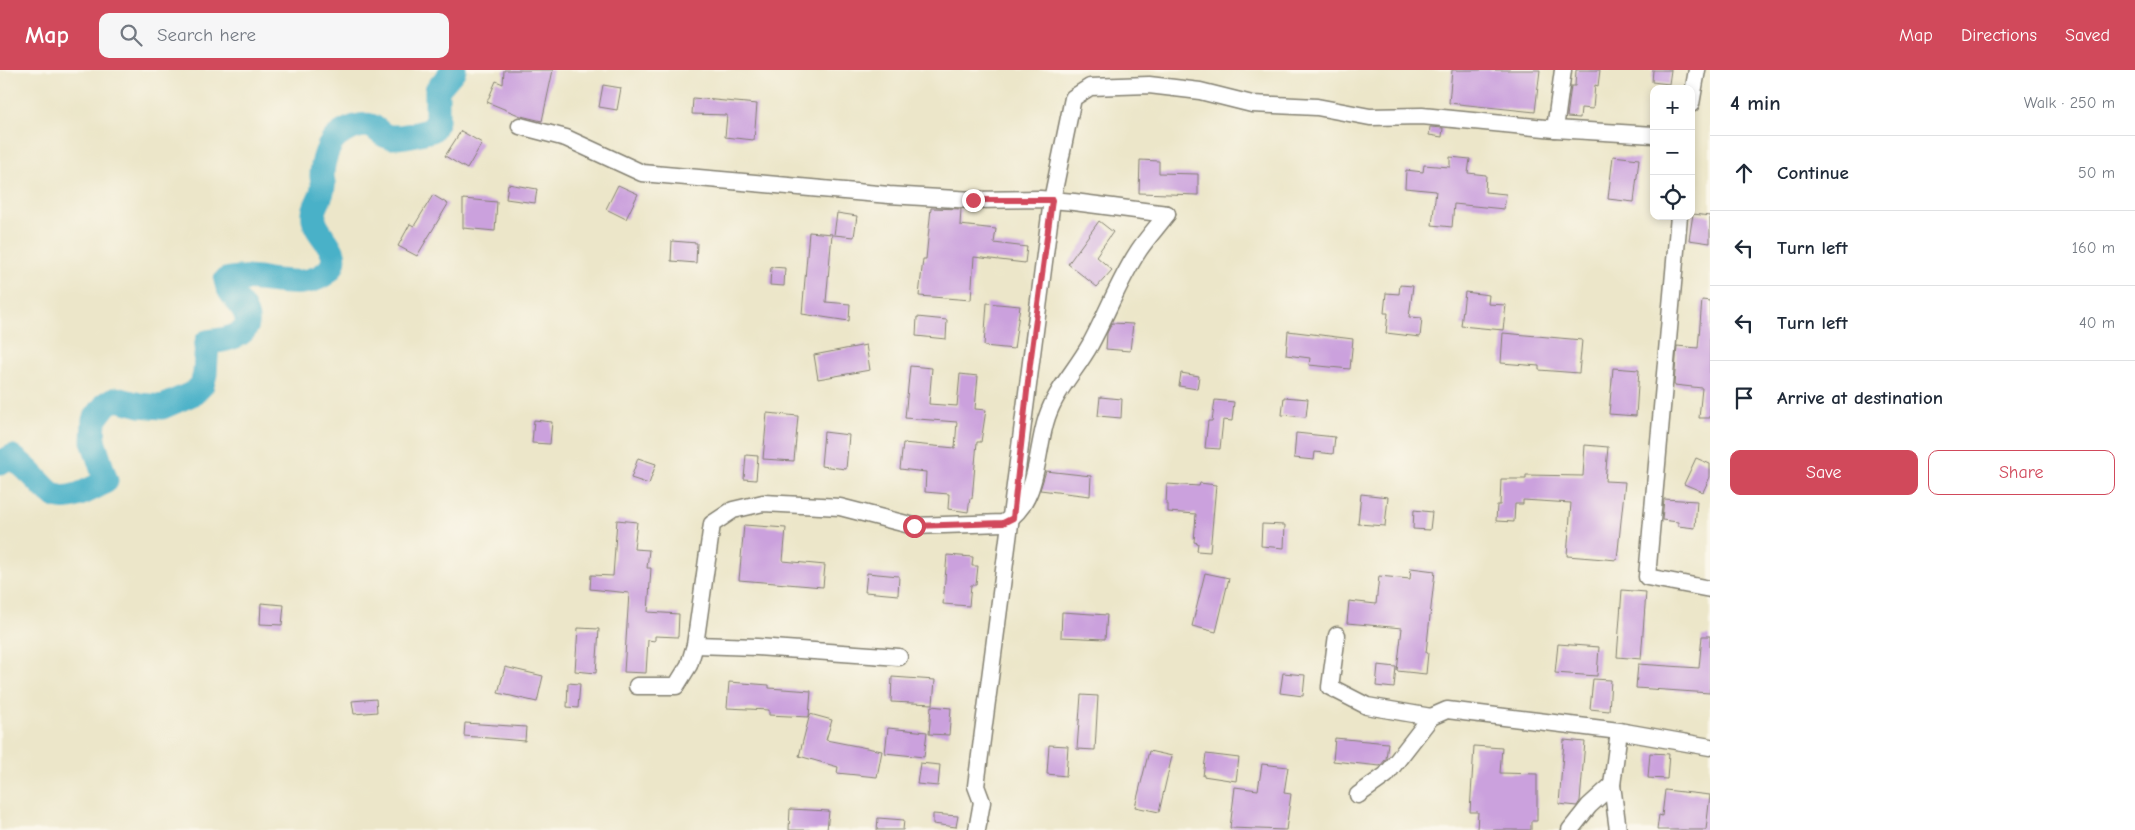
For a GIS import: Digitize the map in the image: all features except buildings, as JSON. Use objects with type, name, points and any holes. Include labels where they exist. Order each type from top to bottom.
[{"type":"street","points":[[1555,129],[1563,70]]},
{"type":"street","points":[[1694,85],[1696,70]]},
{"type":"street","points":[[977,830],[982,802],[976,786],[1013,518],[1030,364],[1052,200],[1073,98],[1090,87],[1148,85],[1200,91],[1252,104],[1317,107],[1370,117],[1431,116],[1555,129],[1650,135]]},
{"type":"street","points":[[520,126],[566,138],[642,173],[889,195],[973,200],[1052,200],[1167,214],[1138,250],[1090,345],[1053,400],[1046,420],[1033,484],[1013,518],[1003,523],[914,526],[840,507],[762,503],[732,510],[712,524],[695,645],[688,665],[676,686],[637,686]]},
{"type":"street","points":[[1679,220],[1647,577],[1710,589]]},
{"type":"street","points":[[1338,635],[1330,687],[1367,706],[1431,717]]},
{"type":"street","points":[[695,645],[757,646],[899,657]]},
{"type":"street","points":[[1358,795],[1386,775],[1431,717],[1447,710],[1619,732],[1710,746]]},
{"type":"street","points":[[1618,830],[1612,785],[1619,732]]},
{"type":"street","points":[[1570,830],[1589,806],[1612,785]]},
{"type":"waterway","points":[[0,463],[12,457],[52,494],[60,497],[71,497],[86,492],[106,481],[93,441],[94,420],[107,403],[117,399],[140,405],[162,407],[194,393],[202,385],[205,374],[207,342],[240,334],[245,329],[247,322],[246,314],[230,290],[226,280],[251,278],[294,282],[307,281],[319,278],[329,270],[334,257],[332,250],[319,232],[314,215],[322,191],[324,159],[335,138],[346,131],[363,125],[371,126],[385,136],[391,137],[407,136],[432,130],[437,121],[437,90],[454,70]]},
{"type":"route","points":[[914,526],[1003,523],[1013,518],[1030,364],[1052,200],[973,200]]}]
